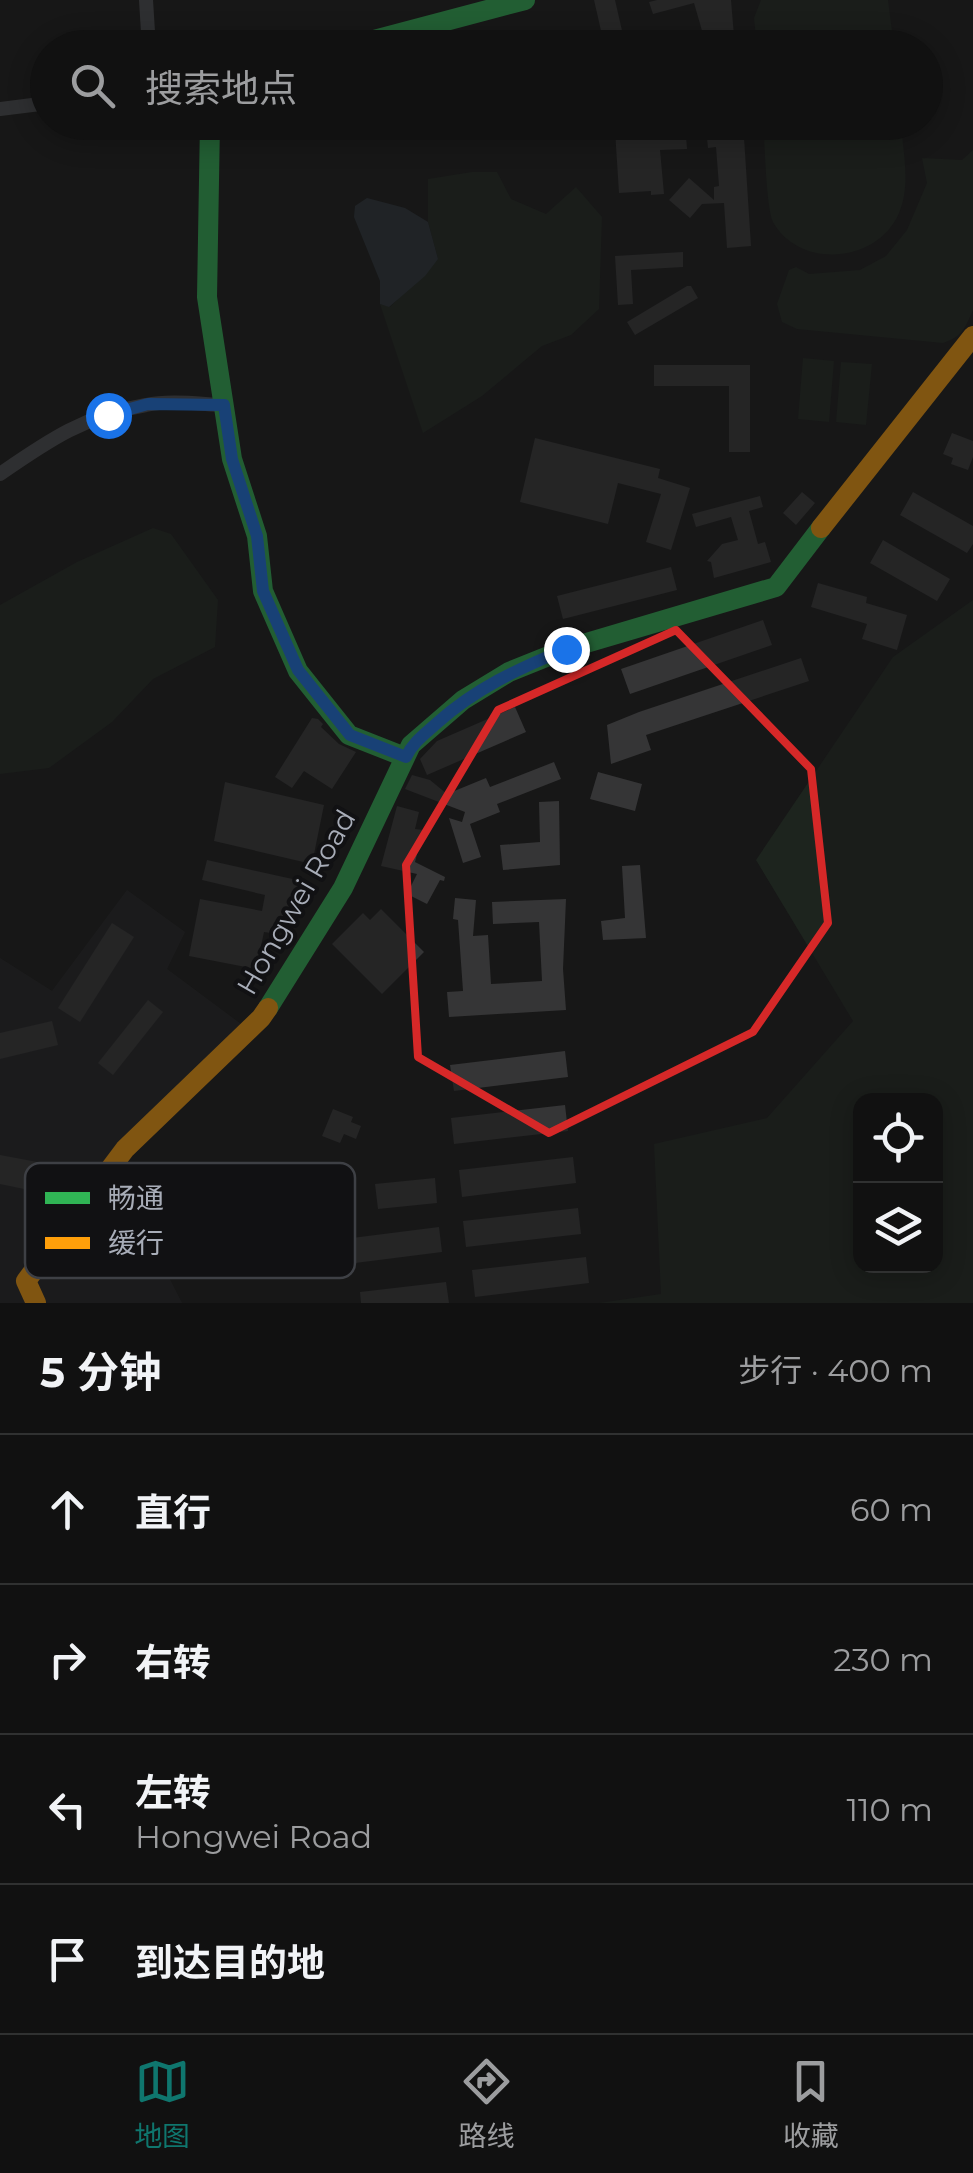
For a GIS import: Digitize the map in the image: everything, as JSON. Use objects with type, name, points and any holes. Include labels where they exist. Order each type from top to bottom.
[{"type":"street","points":[[146,0],[148,30]]},
{"type":"street","points":[[412,30],[524,0]]},
{"type":"street","points":[[0,109],[30,105]]},
{"type":"street","points":[[210,140],[207,297],[232,459],[257,536],[263,591],[298,670],[350,735],[406,757]]},
{"type":"street","name":"Hongwei Road","points":[[115,1163],[262,1018],[343,888],[411,746],[463,700],[509,672],[566,649],[776,587],[973,336]]},
{"type":"street","points":[[0,474],[60,431],[108,415],[148,404],[224,405]]},
{"type":"street","name":"Hongwei Road","points":[[28,1278],[26,1281],[36,1303]]},
{"type":"highlighted area","points":[[676,630],[811,769],[828,923],[753,1032],[549,1133],[418,1057],[406,865],[498,710]]},
{"type":"shaded area","points":[[761,0],[888,0],[892,30],[755,30],[754,18]]},
{"type":"shaded area","points":[[764,140],[902,140],[905,191],[899,213],[889,230],[857,250],[838,254],[801,248],[773,222]]},
{"type":"shaded area","points":[[973,150],[973,310],[959,335],[943,343],[797,329],[782,322],[777,304],[789,270],[796,267],[809,274],[860,270],[886,256],[907,230],[927,183],[922,158],[962,160]]},
{"type":"shaded area","points":[[497,172],[511,199],[546,214],[576,187],[602,217],[599,309],[571,335],[542,346],[482,396],[423,433],[380,304],[390,307],[438,259],[428,222],[428,179]]},
{"type":"shaded area","points":[[367,198],[405,208],[428,222],[438,259],[425,276],[389,307],[380,304],[380,281],[354,217],[355,206]]},
{"type":"shaded area","points":[[803,358],[834,361],[829,422],[798,419]]},
{"type":"shaded area","points":[[841,362],[872,364],[866,425],[836,422]]},
{"type":"shaded area","points":[[153,528],[171,534],[218,600],[215,647],[153,679],[112,722],[49,768],[0,774],[0,605],[77,562]]},
{"type":"shaded area","points":[[973,600],[973,1303],[599,1303],[661,1294],[654,1144],[767,1118],[853,1021],[756,860],[893,657]]},
{"type":"shaded area","points":[[127,890],[185,932],[167,969],[249,1030],[118,1163],[25,1163],[25,1278],[169,1278],[182,1303],[0,1303],[0,958],[52,991]]},
{"type":"building","points":[[594,0],[615,0],[622,30],[601,30]]},
{"type":"building","points":[[731,0],[734,30],[702,30],[694,3],[653,14],[649,2]]},
{"type":"building","points":[[616,140],[686,140],[687,149],[660,150],[664,194],[619,193]]},
{"type":"building","points":[[707,140],[744,140],[751,246],[727,248],[724,203],[702,204],[690,218],[669,200],[689,178],[714,200],[714,187],[719,186],[716,147],[708,148]]},
{"type":"building","points":[[683,252],[683,267],[631,270],[633,304],[618,305],[615,256]]},
{"type":"building","points":[[687,286],[698,298],[635,335],[627,322]]},
{"type":"building","points":[[654,365],[750,365],[750,452],[729,452],[729,386],[654,386]]},
{"type":"building","points":[[952,433],[973,441],[968,470],[951,464],[953,458],[943,454]]},
{"type":"building","points":[[535,438],[660,469],[658,478],[690,488],[671,550],[646,542],[661,494],[618,483],[608,524],[520,502]]},
{"type":"building","points":[[802,492],[815,503],[796,525],[783,513]]},
{"type":"building","points":[[913,492],[973,526],[973,544],[967,553],[900,515]]},
{"type":"building","points":[[760,496],[763,507],[749,511],[758,544],[765,542],[771,562],[714,578],[711,562],[707,561],[722,544],[738,540],[731,517],[696,527],[692,514]]},
{"type":"building","points":[[883,540],[950,579],[937,601],[870,563]]},
{"type":"building","points":[[671,567],[677,590],[563,619],[557,596]]},
{"type":"building","points":[[818,583],[867,597],[866,603],[907,615],[897,650],[862,639],[867,624],[811,607]]},
{"type":"building","points":[[763,620],[772,645],[630,694],[621,669]]},
{"type":"building","points":[[801,658],[809,681],[646,735],[651,750],[611,764],[607,725]]},
{"type":"building","points":[[515,707],[526,732],[427,775],[420,759],[437,741]]},
{"type":"building","points":[[312,718],[318,719],[339,744],[356,752],[332,789],[304,771],[292,788],[275,777]]},
{"type":"building","points":[[554,762],[561,779],[497,804],[500,812],[470,824],[481,857],[463,863],[449,818],[462,822],[465,812],[405,789],[412,775],[430,780],[447,794],[486,778],[490,787]]},
{"type":"building","points":[[598,772],[642,784],[635,811],[590,799]]},
{"type":"building","points":[[225,782],[324,805],[312,864],[214,841]]},
{"type":"building","points":[[559,801],[560,865],[503,870],[500,845],[540,842],[539,802]]},
{"type":"building","points":[[397,806],[419,812],[415,829],[423,830],[415,862],[445,877],[427,904],[407,894],[417,874],[381,866]]},
{"type":"building","points":[[207,860],[306,882],[301,903],[295,902],[278,934],[264,932],[256,969],[189,956],[200,899],[262,911],[265,895],[202,880]]},
{"type":"building","points":[[640,865],[646,938],[603,940],[601,921],[625,918],[622,866]]},
{"type":"building","points":[[455,898],[476,900],[473,936],[488,935],[491,984],[542,981],[539,922],[493,924],[492,902],[566,899],[566,1010],[449,1017],[447,992],[463,991],[458,920],[453,919]]},
{"type":"building","points":[[381,909],[424,952],[382,994],[332,944],[363,913],[370,920]]},
{"type":"building","points":[[112,923],[134,937],[80,1022],[58,1008]]},
{"type":"building","points":[[148,1000],[163,1012],[113,1075],[98,1063]]},
{"type":"building","points":[[52,1021],[58,1045],[0,1059],[0,1033]]},
{"type":"building","points":[[565,1051],[568,1077],[454,1091],[450,1065]]},
{"type":"building","points":[[565,1105],[568,1131],[454,1144],[451,1118]]},
{"type":"building","points":[[333,1109],[353,1117],[351,1122],[361,1126],[356,1139],[344,1134],[340,1143],[322,1136]]},
{"type":"building","points":[[0,1155],[43,1163],[25,1163],[25,1189],[0,1184]]},
{"type":"building","points":[[573,1157],[576,1183],[462,1197],[459,1170]]},
{"type":"building","points":[[435,1178],[437,1203],[378,1209],[375,1184]]},
{"type":"building","points":[[578,1208],[581,1234],[466,1247],[463,1221]]},
{"type":"building","points":[[439,1227],[442,1252],[355,1263],[355,1238]]},
{"type":"building","points":[[586,1257],[589,1283],[475,1297],[472,1270]]},
{"type":"building","points":[[446,1282],[449,1303],[361,1303],[360,1292]]},
{"type":"traffic: fast","points":[[412,30],[525,0]]},
{"type":"traffic: fast","points":[[210,140],[207,297],[232,459],[257,536],[263,591],[298,671],[349,735],[405,757]]},
{"type":"traffic: fast","points":[[268,1008],[343,888],[411,745],[463,700],[509,672],[566,649],[776,587],[821,528]]},
{"type":"traffic: slow","points":[[821,528],[973,336]]},
{"type":"traffic: slow","points":[[114,1163],[268,1008]]},
{"type":"traffic: slow","points":[[28,1278],[26,1281],[36,1303]]},
{"type":"route","points":[[108,415],[148,404],[224,405],[232,459],[257,536],[263,591],[298,670],[350,735],[406,757],[411,746],[463,700],[509,672],[566,649]]}]
